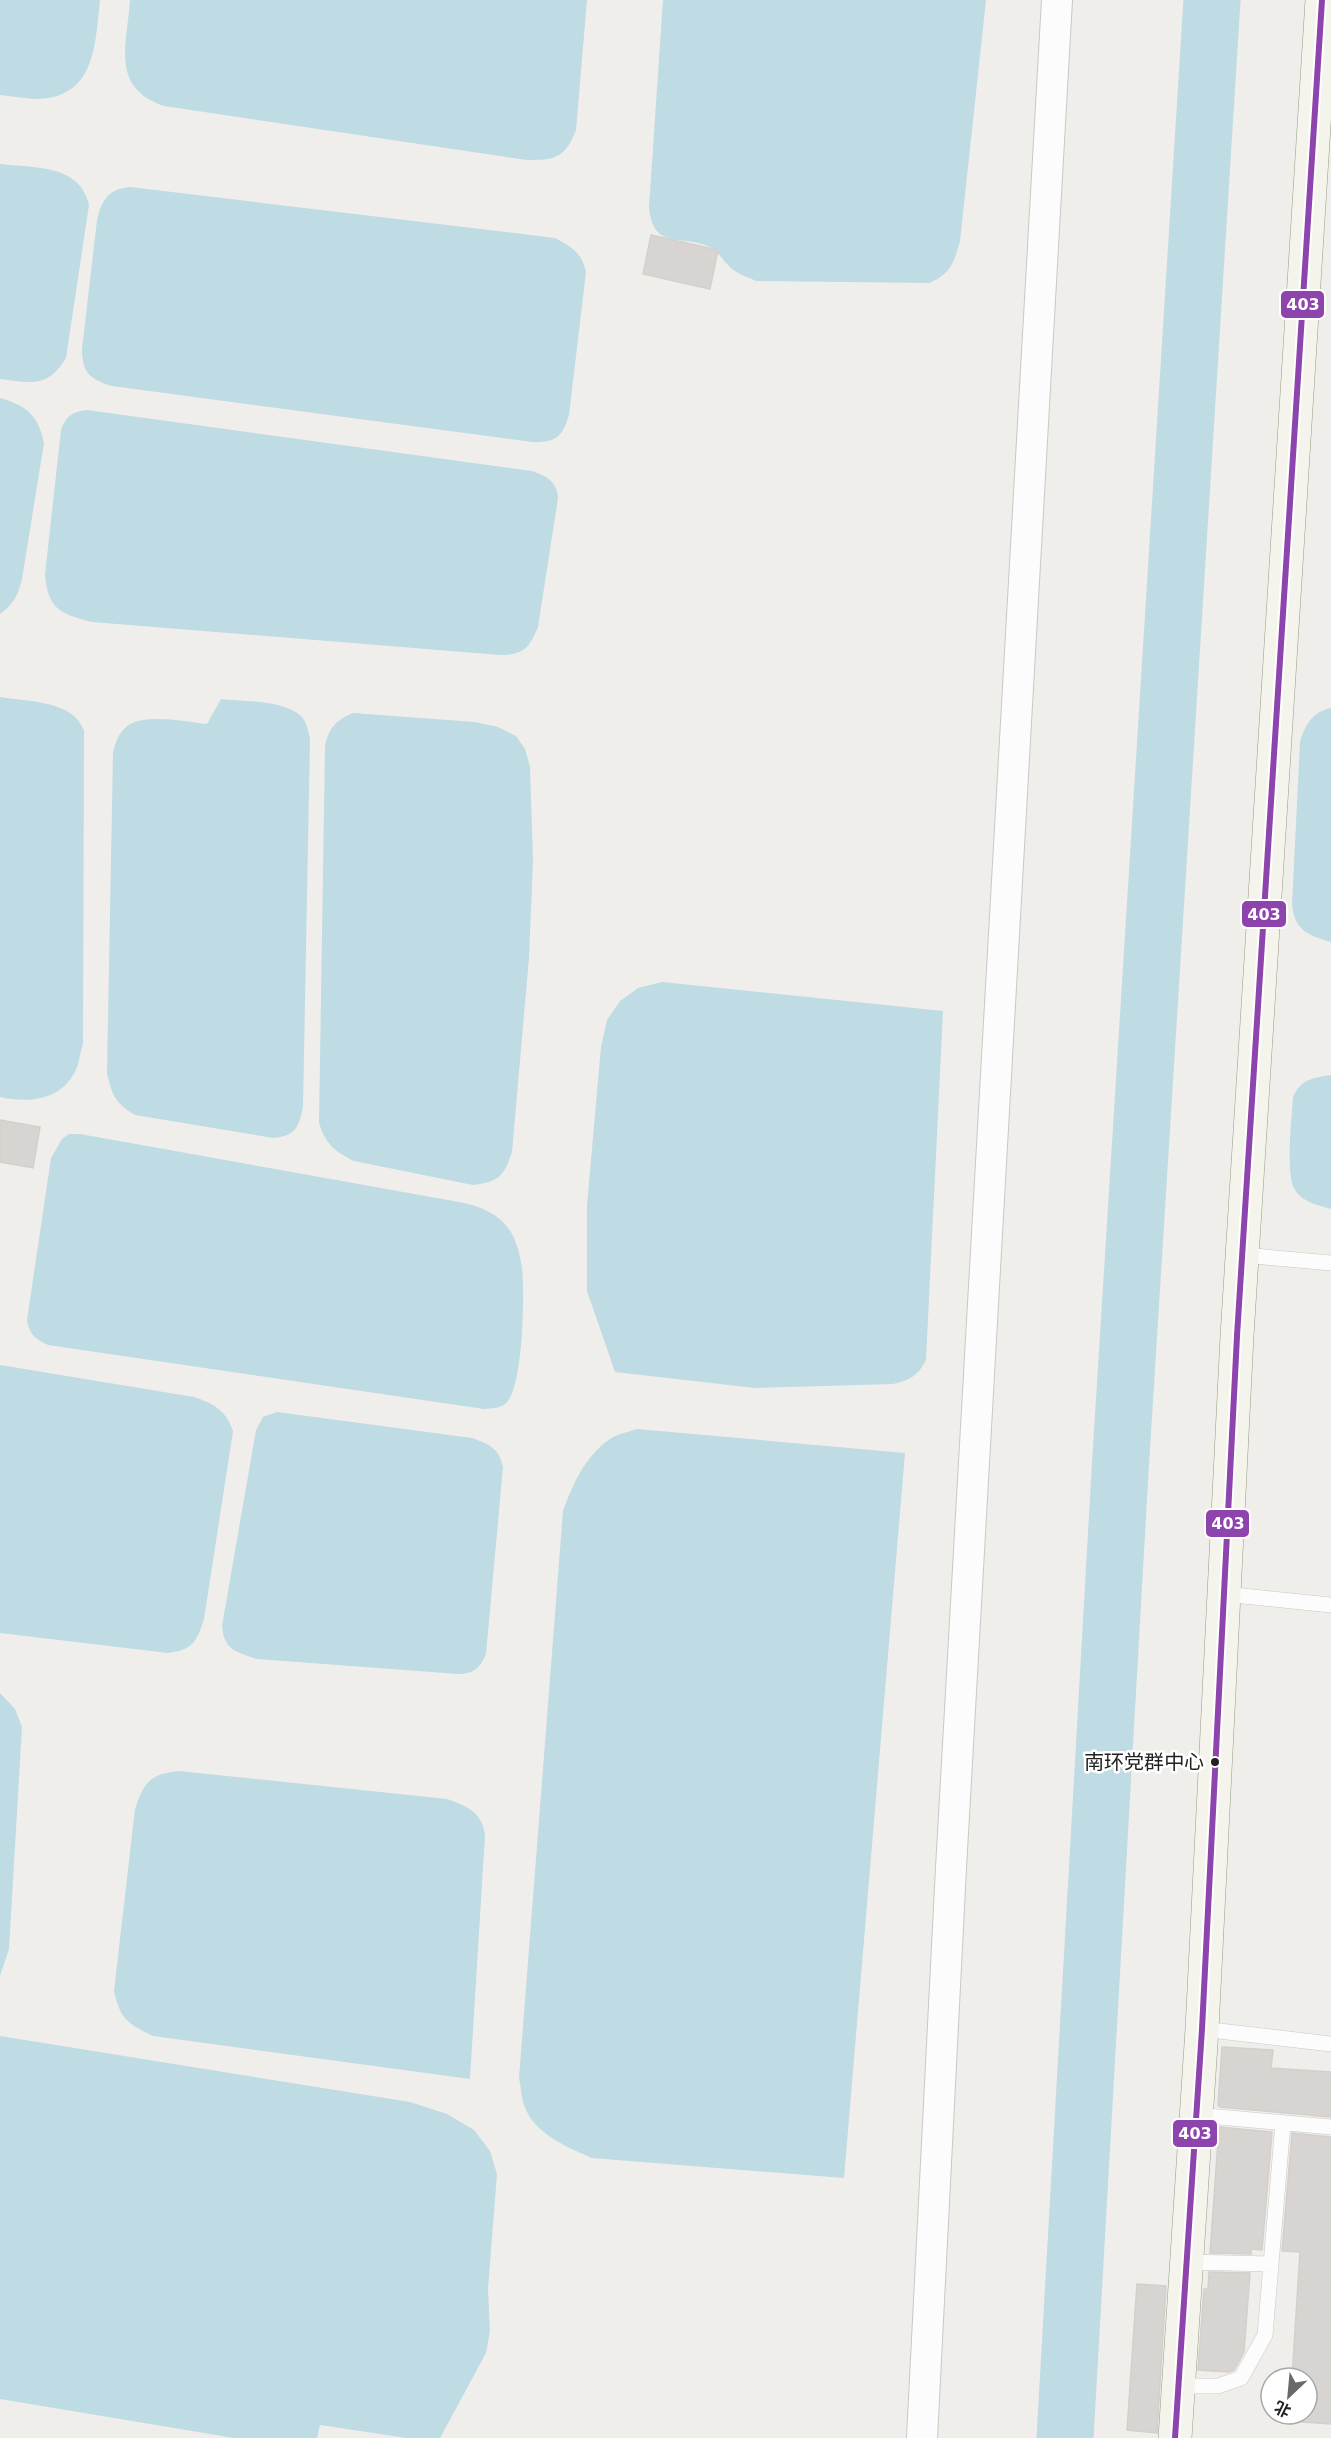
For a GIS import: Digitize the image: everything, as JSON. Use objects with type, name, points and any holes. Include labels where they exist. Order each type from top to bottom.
[{"type":"street","points":[[922,2438],[952,1856],[1057,0]]},
{"type":"street","points":[[1175,2438],[1202,2029],[1243,1255],[1322,0]]},
{"type":"lane","points":[[1243,1255],[1331,1263]]},
{"type":"lane","points":[[1224,1594],[1331,1605]]},
{"type":"lane","points":[[1202,2029],[1331,2044]]},
{"type":"lane","points":[[1196,2115],[1331,2127]]},
{"type":"lane","points":[[1178,2386],[1218,2386],[1241,2378],[1265,2336],[1283,2123]]},
{"type":"lane","points":[[1187,2262],[1271,2264]]},
{"type":"water","points":[[0,0],[100,0],[93,52],[88,68],[80,81],[69,91],[53,97],[33,99],[0,95]]},
{"type":"water","points":[[130,0],[587,0],[576,130],[568,146],[558,156],[527,160],[164,106],[147,98],[135,88],[129,76],[125,49]]},
{"type":"water","points":[[663,0],[986,0],[960,241],[947,271],[929,283],[756,281],[728,266],[712,248],[671,239],[656,230],[649,207]]},
{"type":"water","points":[[0,164],[41,168],[66,175],[84,192],[89,205],[66,358],[52,374],[38,381],[21,382],[0,379]]},
{"type":"water","points":[[130,187],[555,238],[561,241],[579,255],[586,272],[569,415],[564,428],[553,439],[533,442],[112,386],[98,381],[89,374],[82,357],[97,220],[101,206],[108,196],[117,190]]},
{"type":"water","points":[[0,398],[17,404],[30,413],[38,425],[44,443],[22,579],[15,599],[0,614]]},
{"type":"water","points":[[87,410],[532,471],[542,475],[553,483],[558,498],[535,634],[525,649],[520,652],[500,655],[92,622],[64,613],[49,596],[45,575],[61,430],[70,416]]},
{"type":"water","points":[[0,697],[49,704],[60,708],[71,713],[79,721],[84,731],[83,1044],[75,1072],[61,1089],[42,1098],[22,1100],[0,1097]]},
{"type":"water","points":[[221,699],[263,702],[284,707],[301,716],[305,721],[310,738],[303,1107],[295,1129],[287,1135],[274,1138],[135,1115],[115,1098],[107,1073],[113,753],[115,746],[125,728],[142,720],[164,719],[207,724]]},
{"type":"water","points":[[1331,708],[1331,942],[1304,931],[1296,921],[1292,905],[1300,742],[1310,720]]},
{"type":"water","points":[[353,713],[475,722],[498,727],[516,736],[525,749],[530,767],[533,861],[529,958],[512,1152],[503,1172],[495,1180],[489,1182],[473,1185],[354,1161],[332,1146],[324,1136],[319,1123],[325,746],[334,725]]},
{"type":"water","points":[[662,982],[943,1011],[926,1360],[913,1376],[893,1384],[755,1388],[615,1372],[587,1291],[587,1205],[601,1047],[607,1020],[620,1001],[638,988]]},
{"type":"water","points":[[1331,1075],[1331,1209],[1311,1202],[1298,1194],[1292,1183],[1290,1159],[1293,1097],[1304,1083]]},
{"type":"water","points":[[69,1134],[80,1134],[459,1202],[475,1206],[496,1216],[512,1234],[517,1246],[523,1281],[522,1339],[512,1394],[501,1406],[484,1409],[48,1345],[40,1341],[31,1333],[27,1320],[51,1158],[62,1139]]},
{"type":"water","points":[[0,1365],[194,1397],[213,1405],[227,1418],[233,1431],[204,1619],[196,1639],[189,1647],[168,1653],[0,1633]]},
{"type":"water","points":[[277,1412],[472,1438],[496,1451],[503,1467],[486,1654],[476,1669],[458,1674],[257,1659],[237,1652],[228,1645],[222,1626],[256,1430],[263,1417]]},
{"type":"water","points":[[637,1429],[905,1453],[844,2178],[592,2158],[543,2132],[529,2115],[523,2102],[519,2078],[563,1511],[587,1462],[601,1446],[619,1434]]},
{"type":"water","points":[[0,1693],[15,1709],[22,1727],[9,1949],[0,1976]]},
{"type":"water","points":[[179,1771],[447,1799],[467,1807],[477,1815],[485,1835],[470,2079],[153,2036],[126,2020],[119,2008],[114,1991],[135,1809],[145,1786],[150,1781],[161,1774]]},
{"type":"water","points":[[0,2036],[410,2102],[447,2114],[474,2130],[490,2151],[497,2174],[488,2289],[490,2331],[486,2353],[440,2438],[407,2438],[320,2425],[317,2438],[234,2438],[0,2399]]},
{"type":"building","points":[[651,235],[718,250],[710,289],[643,274]]},
{"type":"building","points":[[0,1120],[40,1127],[33,1168],[0,1162]]},
{"type":"building","points":[[1222,2047],[1273,2050],[1271,2068],[1331,2072],[1331,2117],[1220,2107],[1218,2105]]},
{"type":"building","points":[[1219,2127],[1272,2132],[1262,2250],[1251,2249],[1251,2254],[1210,2253]]},
{"type":"building","points":[[1292,2133],[1331,2137],[1331,2424],[1319,2423],[1319,2366],[1293,2366],[1300,2252],[1282,2251]]},
{"type":"building","points":[[1209,2272],[1250,2273],[1244,2352],[1234,2370],[1229,2372],[1198,2370],[1204,2289],[1208,2289]]},
{"type":"building","points":[[1137,2284],[1166,2286],[1157,2433],[1127,2430]]},
{"type":"waterway","points":[[1065,2438],[1120,1472],[1212,0]]},
{"type":"transit line","name":"403","points":[[1175,2438],[1202,2029],[1237,1336],[1322,0]]},
{"type":"place","name":"南环党群中心","points":[[1215,1762]]}]
